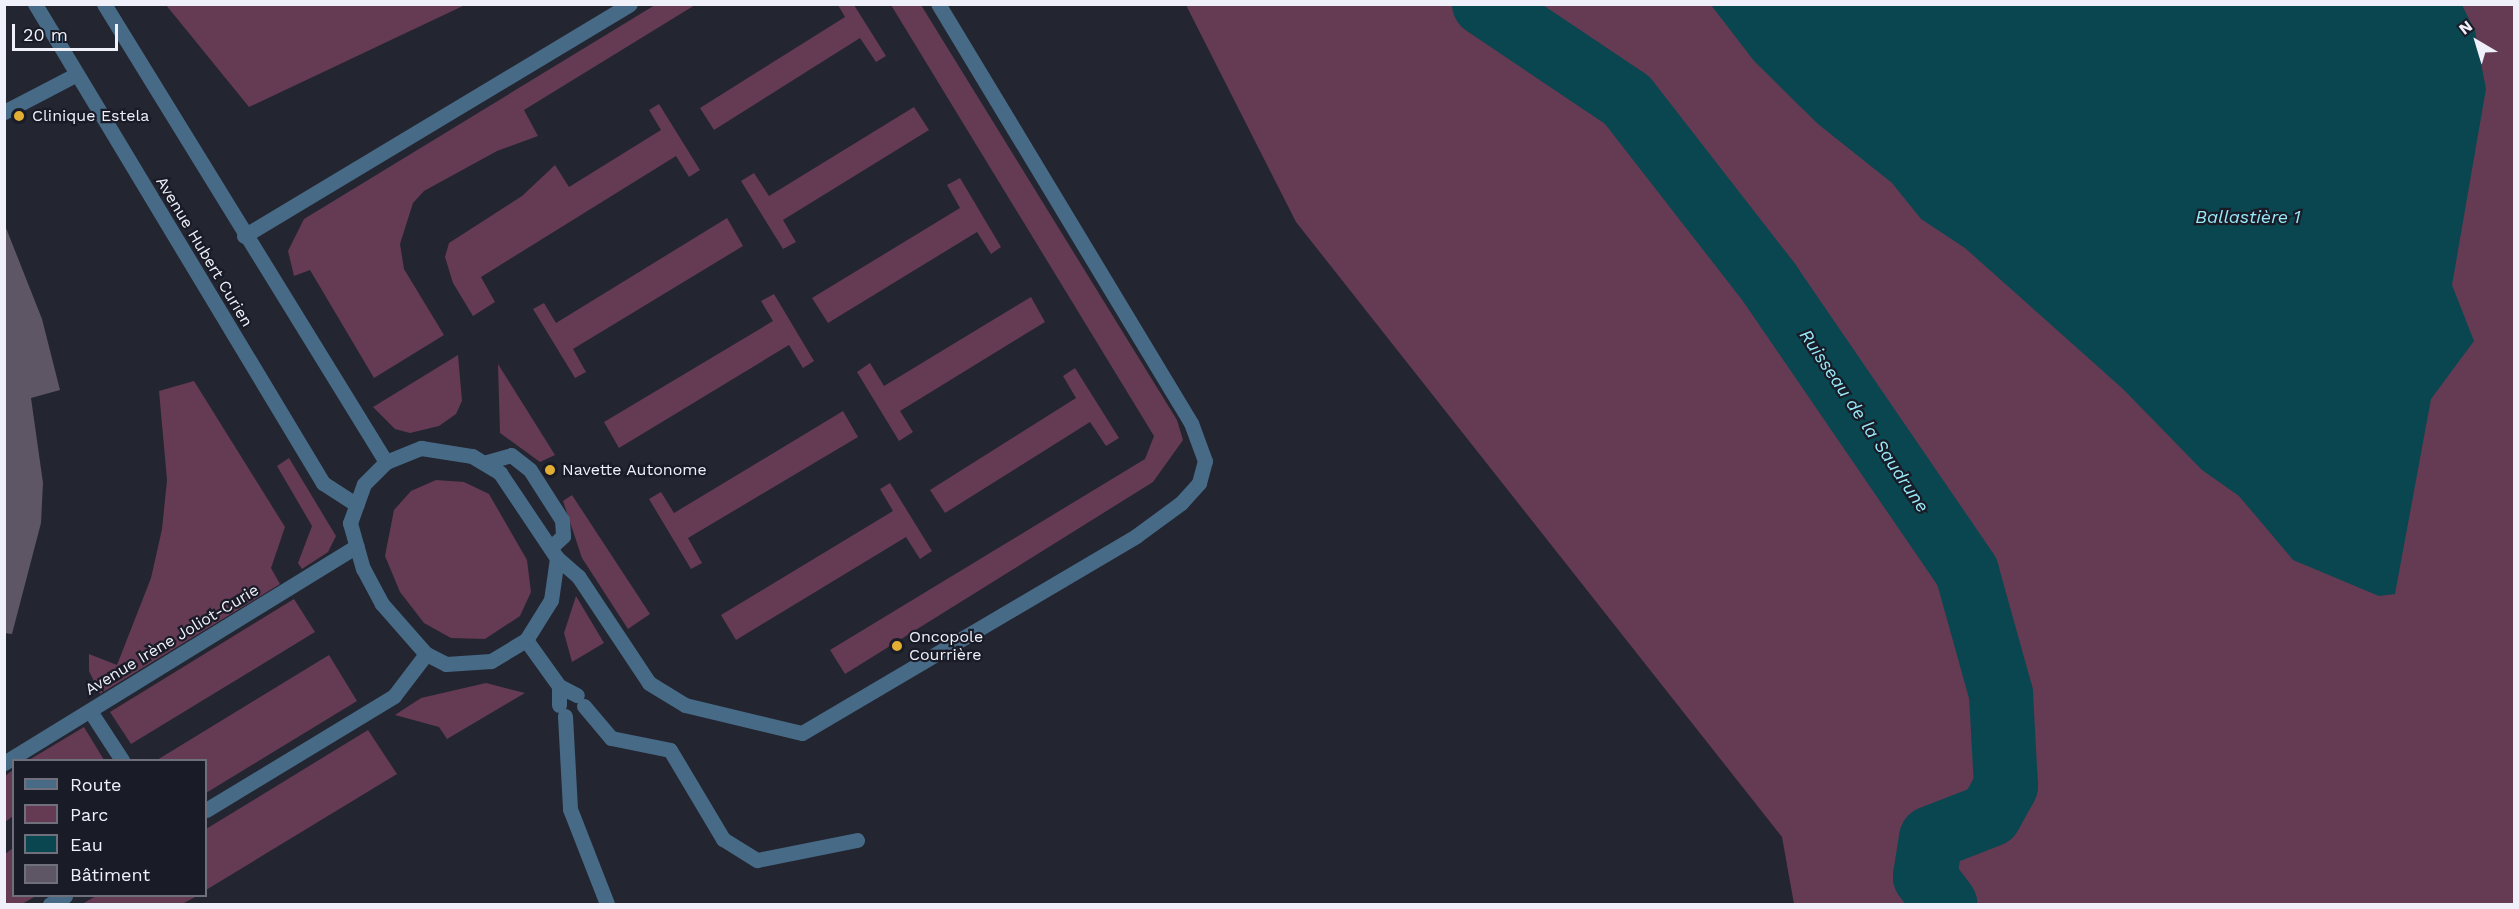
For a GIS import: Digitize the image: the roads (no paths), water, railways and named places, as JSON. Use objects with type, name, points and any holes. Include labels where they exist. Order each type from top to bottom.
[{"type":"street","name":"Avenue Hubert Curien","points":[[35,4],[323,483],[357,505]]},
{"type":"street","points":[[104,4],[244,236],[386,462]]},
{"type":"street","points":[[244,236],[630,4]]},
{"type":"street","points":[[486,462],[511,455],[530,470],[562,520],[563,536],[554,552],[551,600],[526,640],[491,661],[446,664],[426,654],[381,604],[350,523],[364,484],[386,462],[421,448],[486,462],[500,472],[554,552],[578,576],[649,683],[685,705],[802,734],[1136,536],[1181,503],[1199,483],[1205,461],[1191,423],[938,4]]},
{"type":"street","points":[[4,112],[77,74]]},
{"type":"street","name":"Avenue Irène Joliot-Curie","points":[[4,763],[357,546]]},
{"type":"street","points":[[526,640],[559,686],[580,700],[611,738],[670,750],[723,839],[757,860],[857,840]]},
{"type":"street","points":[[207,809],[394,696],[426,654]]},
{"type":"street","points":[[559,686],[570,808],[607,904]]},
{"type":"street","points":[[90,711],[121,759]]},
{"type":"water","name":"Ballastière 1","points":[[1711,5],[2462,5],[2475,31],[2486,89],[2452,285],[2474,341],[2431,399],[2395,594],[2379,596],[2293,560],[2239,496],[2202,470],[2123,389],[1965,248],[1921,219],[1892,183],[1818,124],[1754,61]]},
{"type":"waterway","name":"Ruisseau de la Saudrune","points":[[1484,4],[1627,100],[1770,284],[1967,572],[2001,694],[2006,786],[1990,815],[1931,838],[1925,877],[1945,904]]},
{"type":"place","name":"Clinique Estela","points":[[19,116]]},
{"type":"place","name":"Navette Autonome","points":[[550,470]]},
{"type":"place","name":"Oncopole Courrière","points":[[897,646]]}]
